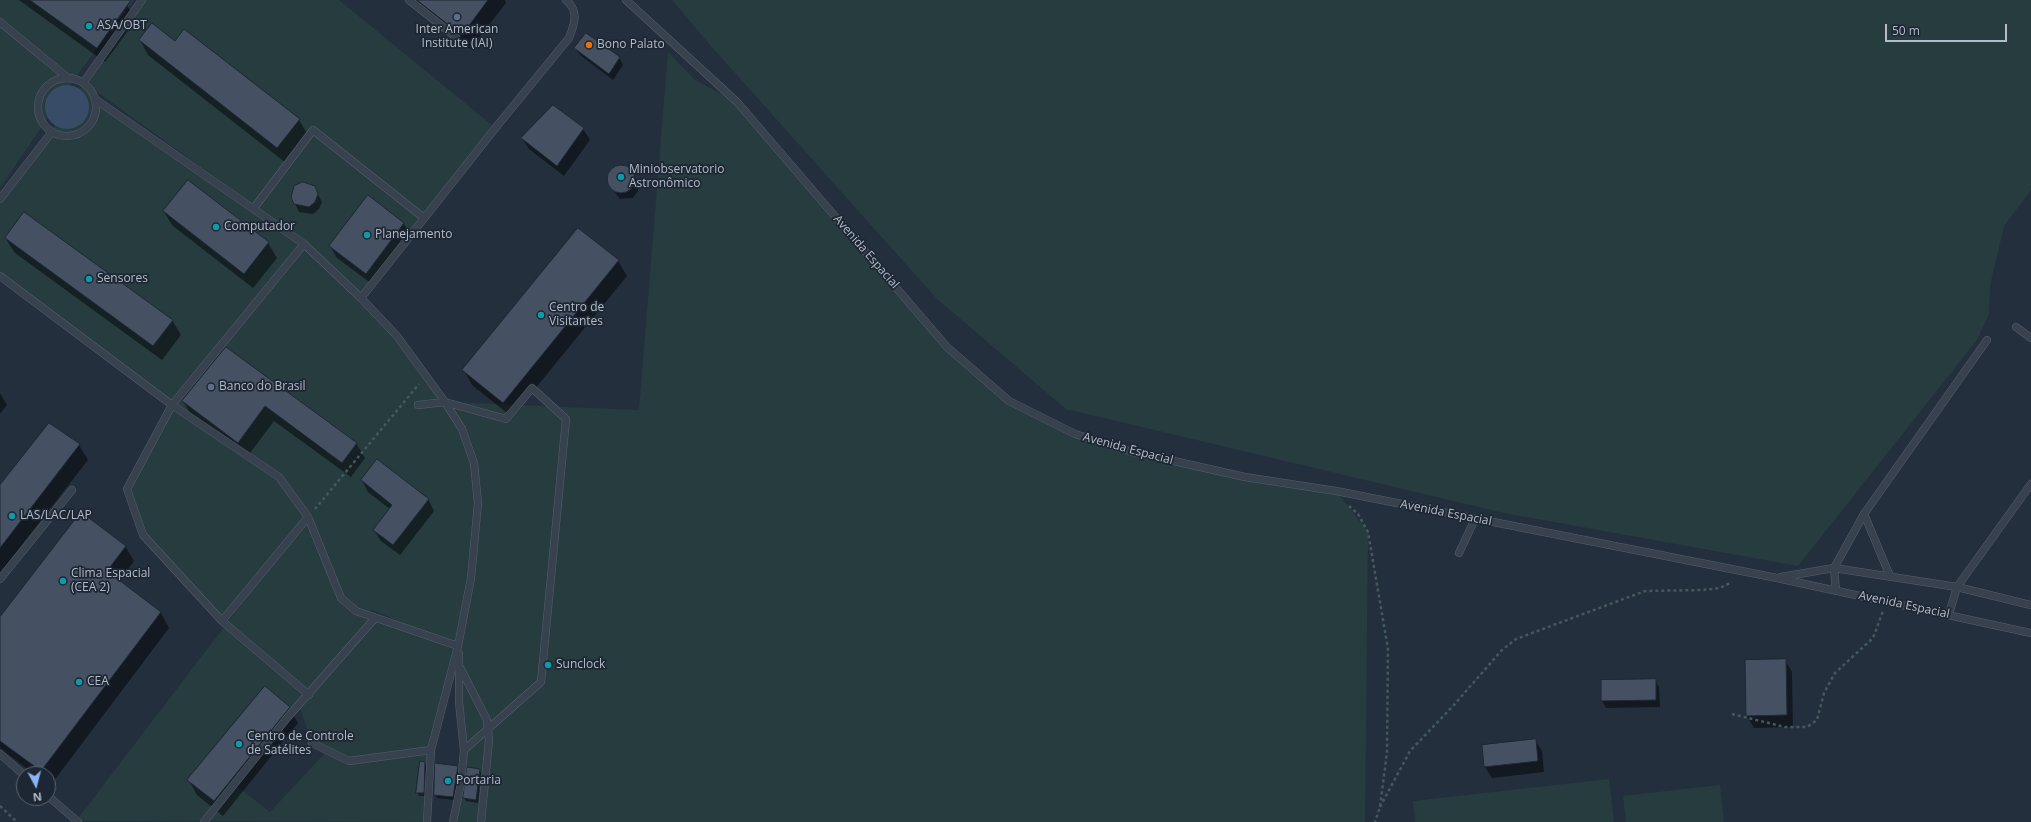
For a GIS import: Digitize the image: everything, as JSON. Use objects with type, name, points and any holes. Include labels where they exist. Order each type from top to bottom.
[{"type":"lane","points":[[83,83],[142,0]]},
{"type":"lane","points":[[409,0],[456,37]]},
{"type":"lane","points":[[361,298],[497,126],[569,38],[574,26],[576,15],[571,5],[566,0]]},
{"type":"lane","name":"Avenida Espacial","points":[[626,0],[737,102],[947,346],[1009,401],[1075,434],[1129,451],[1245,477],[1336,492],[1777,578],[1949,614],[2031,633]]},
{"type":"lane","points":[[0,22],[68,78],[83,83],[90,90],[95,99],[96,109],[94,118],[89,127],[81,133],[71,137],[51,133],[39,118],[37,108],[38,99],[43,90],[50,83],[59,79],[68,78]]},
{"type":"lane","points":[[95,99],[304,244],[361,298],[397,336],[445,402],[462,429],[474,463],[478,503],[471,578],[458,646],[431,750],[427,822]]},
{"type":"lane","points":[[254,208],[313,130],[424,218]]},
{"type":"lane","points":[[0,199],[51,133]]},
{"type":"lane","points":[[304,244],[172,405],[127,489],[143,535],[222,622],[309,695]]},
{"type":"lane","points":[[0,276],[172,405],[279,477],[308,517],[341,598],[356,611],[458,646]]},
{"type":"lane","points":[[2016,327],[2031,338]]},
{"type":"lane","points":[[1836,591],[1834,568],[1864,514],[1987,340]]},
{"type":"lane","points":[[418,405],[445,402],[506,419],[532,388],[566,419],[542,682],[464,750]]},
{"type":"lane","points":[[1949,614],[1957,587],[2031,484]]},
{"type":"lane","points":[[0,579],[72,490]]},
{"type":"lane","points":[[1864,514],[1890,576]]},
{"type":"lane","points":[[222,622],[308,517]]},
{"type":"lane","points":[[1459,553],[1475,519]]},
{"type":"lane","name":"Avenida Espacial","points":[[1777,578],[1834,568],[1957,587],[2031,605]]},
{"type":"lane","points":[[204,822],[287,718],[309,695],[375,618]]},
{"type":"lane","points":[[453,822],[461,783],[464,750],[460,702],[460,667],[458,646]]},
{"type":"lane","points":[[460,667],[487,720],[486,783],[481,822]]},
{"type":"lane","points":[[312,743],[349,761],[431,750]]},
{"type":"lane","points":[[0,754],[16,768]]},
{"type":"lane","points":[[56,803],[78,822]]},
{"type":"path","points":[[308,517],[426,376]]},
{"type":"path","points":[[1336,492],[1358,514],[1368,532],[1388,649],[1387,752],[1380,807]]},
{"type":"path","points":[[1375,822],[1380,807],[1410,752],[1502,650],[1516,639],[1645,591],[1703,590],[1720,588],[1748,573]]},
{"type":"path","points":[[1732,714],[1785,728],[1807,727],[1817,720],[1824,693],[1835,673],[1873,638],[1887,601]]},
{"type":"path","points":[[0,806],[17,822]]},
{"type":"green space","points":[[0,0],[134,0],[75,78],[0,188]]},
{"type":"green space","points":[[144,0],[339,0],[493,126],[360,296],[304,242],[85,83]]},
{"type":"green space","points":[[672,0],[2031,0],[2031,190],[2004,226],[1990,286],[1989,314],[1977,340],[1798,566],[1504,513],[1066,409],[937,299],[711,46]]},
{"type":"green space","points":[[668,52],[695,80],[737,102],[947,347],[1009,401],[1075,434],[1129,451],[1336,491],[1368,532],[1365,822],[457,822],[464,750],[458,648],[431,750],[426,822],[76,821],[298,530],[222,621],[143,535],[127,489],[172,405],[298,250],[171,400],[0,272],[0,204],[82,86],[303,245],[397,336],[445,402],[639,410]],"holes":[[[370,609],[450,643],[375,618]],[[300,708],[312,743],[327,751],[270,812],[238,787],[209,817]]]},
{"type":"green space","points":[[1609,779],[1614,822],[1415,822],[1413,801]]},
{"type":"green space","points":[[1720,785],[1724,822],[1626,822],[1623,796]]},
{"type":"water","points":[[67,85],[79,89],[85,95],[89,107],[85,119],[79,125],[67,129],[55,125],[49,119],[45,107],[49,95],[55,89]]},
{"type":"building","name":"ASA/OBT","points":[[30,0],[131,0],[97,48]]},
{"type":"building","name":"Inter American Institute (IAI)","points":[[417,0],[488,0],[462,35]]},
{"type":"building","points":[[152,23],[175,41],[184,29],[300,119],[277,148],[139,40]]},
{"type":"building","points":[[586,33],[620,57],[609,74],[574,48]]},
{"type":"building","points":[[553,105],[584,128],[557,166],[521,138]]},
{"type":"building","name":"Miniobservatorio Astronômico","points":[[621,165],[631,169],[635,179],[631,189],[621,193],[611,189],[607,179],[611,169]]},
{"type":"building","name":"Computador","points":[[188,180],[269,242],[244,274],[163,211]]},
{"type":"building","points":[[303,182],[315,186],[318,194],[315,202],[309,207],[294,204],[291,197],[294,186]]},
{"type":"building","name":"Planejamento","points":[[368,195],[404,223],[366,274],[329,246]]},
{"type":"building","name":"Sensores","points":[[24,212],[173,320],[153,346],[5,238]]},
{"type":"building","name":"Centro de Visitantes","points":[[578,228],[619,260],[503,403],[462,370]]},
{"type":"building","points":[[226,347],[357,443],[342,463],[265,406],[238,443],[182,401]]},
{"type":"building","name":"LAS/LAC/LAP","points":[[49,423],[80,444],[0,548],[0,485]]},
{"type":"building","points":[[377,459],[429,499],[393,545],[373,530],[392,505],[361,480]]},
{"type":"building","points":[[81,512],[126,546],[107,571],[161,612],[45,766],[34,766],[0,741],[0,617]]},
{"type":"building","points":[[1786,659],[1787,715],[1746,716],[1745,660]]},
{"type":"building","points":[[1656,679],[1656,700],[1601,701],[1601,680]]},
{"type":"building","name":"Centro de Controle de Satélites","points":[[265,686],[290,707],[214,801],[187,780]]},
{"type":"building","points":[[1536,739],[1538,761],[1484,767],[1482,745]]},
{"type":"building","points":[[420,761],[425,762],[424,793],[416,793]]},
{"type":"building","points":[[435,763],[458,766],[453,797],[434,795]]},
{"type":"building","points":[[467,767],[480,769],[476,800],[463,798]]},
{"type":"place","name":"Inter American Institute (IAI)","points":[[457,17]]},
{"type":"place","name":"ASA/OBT","points":[[89,26]]},
{"type":"place","name":"Bono Palato","points":[[589,45]]},
{"type":"place","name":"Miniobservatorio Astronômico","points":[[621,177]]},
{"type":"place","name":"Computador","points":[[216,227]]},
{"type":"place","name":"Planejamento","points":[[367,235]]},
{"type":"place","name":"Sensores","points":[[89,279]]},
{"type":"place","name":"Centro de Visitantes","points":[[541,315]]},
{"type":"place","name":"Banco do Brasil","points":[[211,387]]},
{"type":"place","name":"LAS/LAC/LAP","points":[[12,516]]},
{"type":"place","name":"Clima Espacial (CEA 2)","points":[[63,581]]},
{"type":"place","name":"Sunclock","points":[[548,665]]},
{"type":"place","name":"CEA","points":[[79,682]]},
{"type":"place","name":"Centro de Controle de Satélites","points":[[239,744]]},
{"type":"place","name":"Portaria","points":[[448,781]]}]
